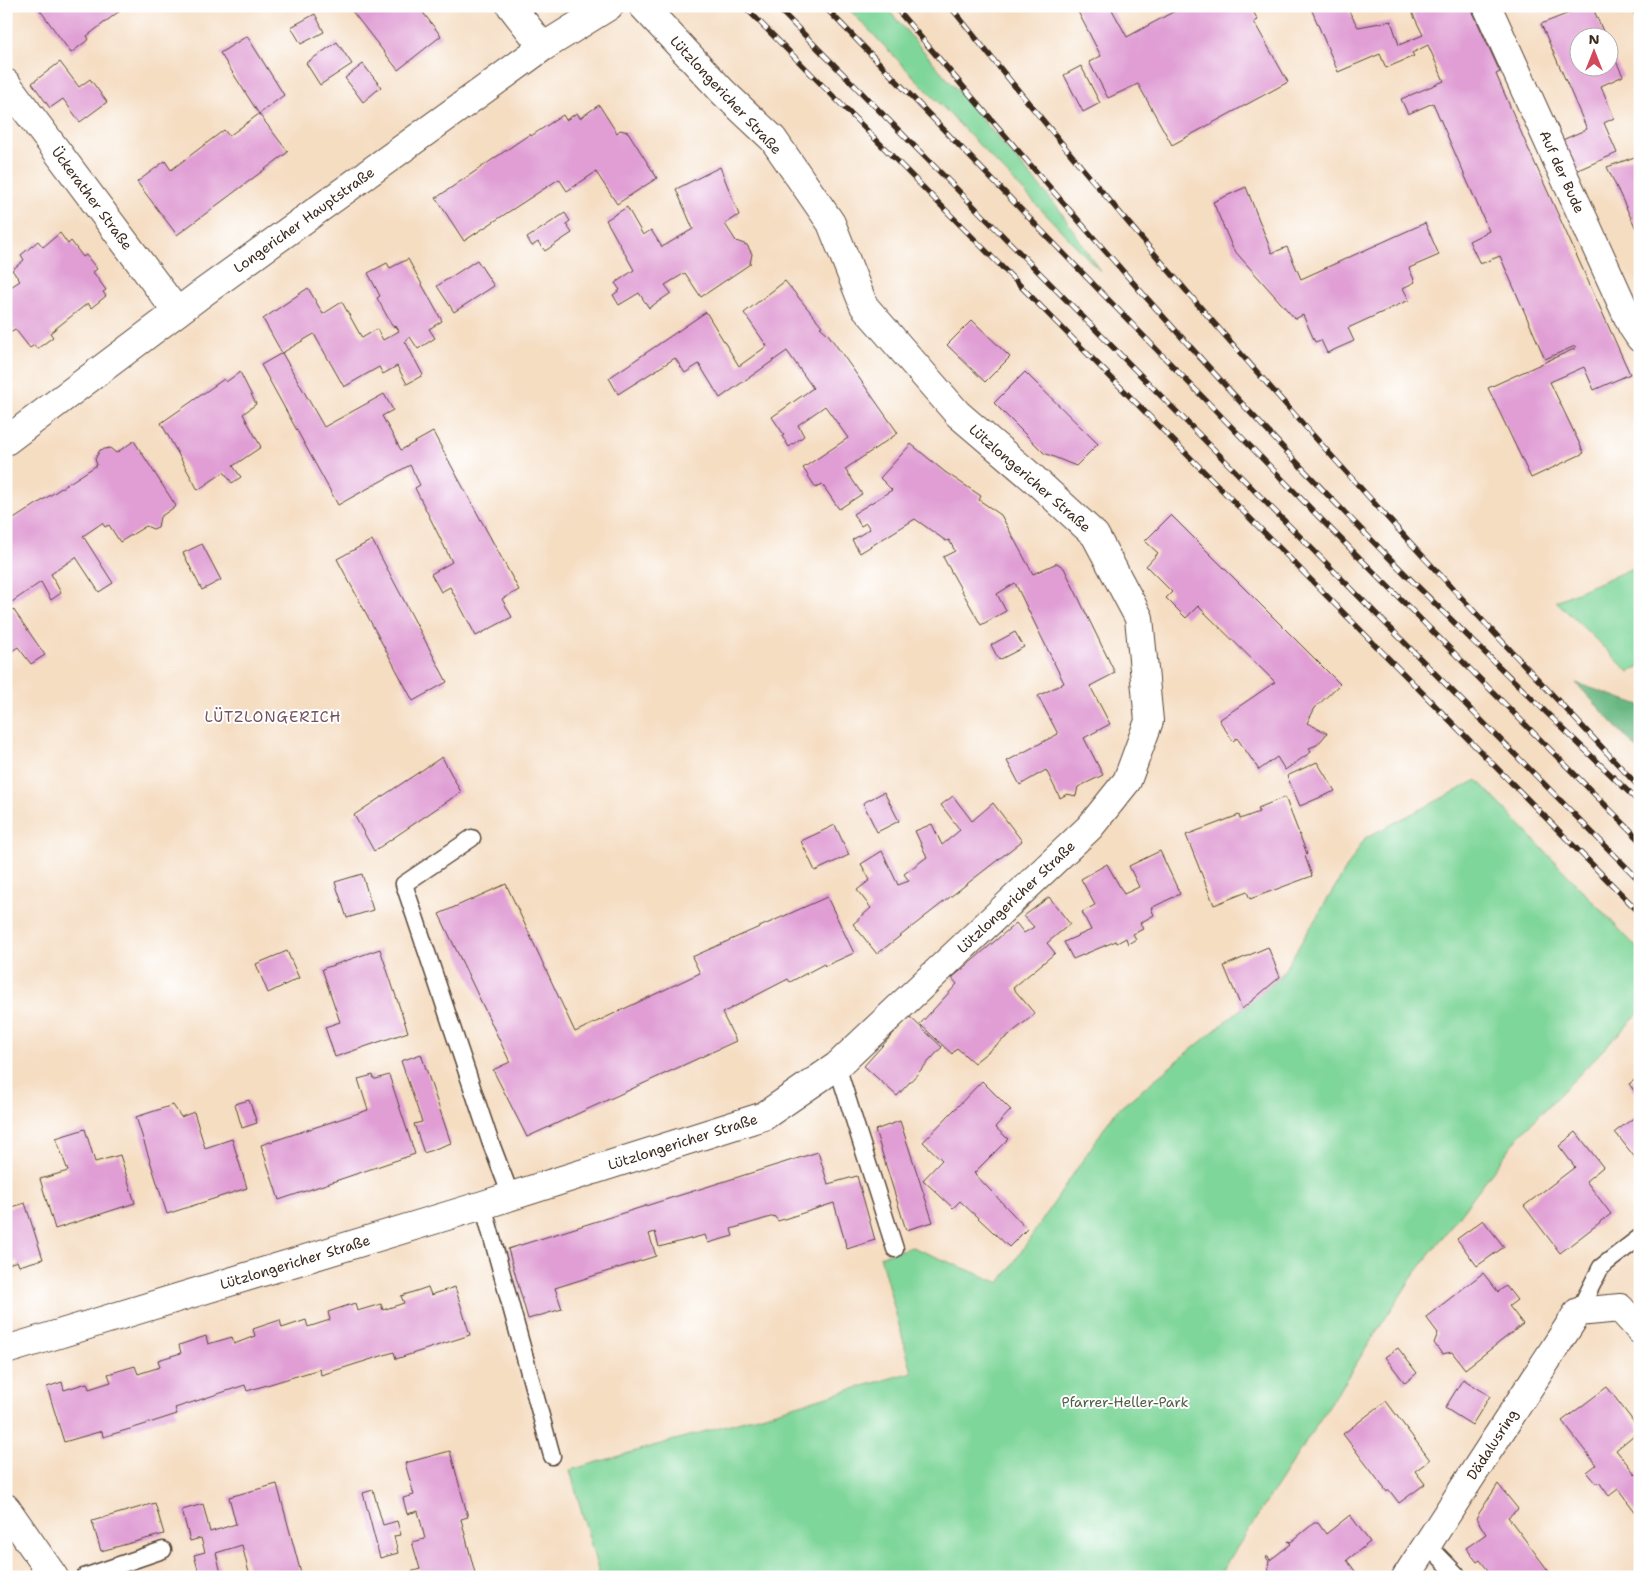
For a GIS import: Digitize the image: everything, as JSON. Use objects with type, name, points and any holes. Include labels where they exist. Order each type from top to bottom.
[{"type":"street","points":[[512,6],[543,46]]},
{"type":"street","name":"Longericher Hauptstraße","points":[[6,441],[178,312],[543,46],[608,6]]},
{"type":"street","name":"Lützlongericher Straße","points":[[6,1350],[483,1205],[764,1116],[836,1066],[1090,827],[1127,781],[1149,721],[1139,618],[1095,535],[1034,479],[958,414],[864,306],[831,223],[773,139],[723,92],[643,6]]},
{"type":"street","name":"Auf der Bude","points":[[1487,6],[1632,326],[1640,338]]},
{"type":"street","name":"Ückerather Straße","points":[[6,83],[178,312]]},
{"type":"street","points":[[1578,1312],[1620,1308],[1640,1330]]},
{"type":"street","name":"Dädalusring","points":[[1406,1577],[1578,1312]]},
{"type":"street","points":[[6,1508],[54,1577]]},
{"type":"lane","points":[[472,838],[404,884],[487,1132],[511,1196]]},
{"type":"lane","points":[[836,1066],[895,1249]]},
{"type":"lane","points":[[483,1205],[552,1456]]},
{"type":"lane","name":"Dädalusring","points":[[1578,1312],[1601,1268],[1640,1237]]},
{"type":"lane","points":[[1427,1544],[1459,1577]]},
{"type":"lane","points":[[84,1577],[163,1550]]},
{"type":"green space","points":[[846,6],[885,6],[1059,209],[1100,271]]},
{"type":"green space","points":[[1640,565],[1640,667],[1629,672],[1556,601]]},
{"type":"green space","points":[[1576,683],[1640,705],[1640,752]]},
{"type":"green space","name":"Pfarrer-Heller-Park","points":[[1477,780],[1640,951],[1640,1012],[1520,1135],[1411,1279],[1218,1577],[600,1577],[570,1470],[912,1372],[880,1256],[912,1247],[1000,1283],[1115,1112],[1280,977],[1365,838]]},
{"type":"building","points":[[37,6],[126,6],[87,36],[89,39],[71,53]]},
{"type":"building","points":[[348,6],[418,6],[441,36],[398,70]]},
{"type":"building","points":[[1075,6],[1110,6],[1127,37],[1184,6],[1250,6],[1258,20],[1254,22],[1288,82],[1172,145],[1138,84],[1108,98],[1089,62],[1101,56]]},
{"type":"building","points":[[1310,6],[1346,6],[1358,27],[1391,21],[1399,45],[1423,35],[1409,6],[1470,6],[1500,72],[1496,74],[1524,139],[1630,374],[1594,390],[1584,367],[1550,382],[1584,453],[1531,478],[1488,388],[1576,348],[1575,346],[1545,359],[1500,256],[1480,264],[1469,241],[1489,231],[1433,103],[1408,114],[1401,99],[1444,81],[1428,45],[1412,53],[1414,56],[1386,68],[1380,54],[1338,72]]},
{"type":"building","points":[[1587,6],[1592,6],[1602,28],[1568,28],[1568,78],[1618,78],[1618,65],[1623,76],[1601,86],[1614,118],[1604,123],[1617,153],[1571,173],[1558,142],[1587,129],[1541,24]]},
{"type":"building","points":[[1640,9],[1640,29],[1633,11]]},
{"type":"building","points":[[315,14],[324,32],[301,44],[291,27]]},
{"type":"building","points":[[247,36],[284,95],[259,114],[220,53]]},
{"type":"building","points":[[337,42],[352,64],[320,85],[306,63]]},
{"type":"building","points":[[60,62],[79,87],[90,79],[107,102],[80,122],[63,99],[50,108],[32,83]]},
{"type":"building","points":[[363,64],[381,87],[363,102],[345,78]]},
{"type":"building","points":[[1081,66],[1100,103],[1083,112],[1064,75]]},
{"type":"building","points":[[599,105],[617,133],[620,130],[628,132],[657,178],[617,204],[596,172],[567,191],[559,179],[464,241],[436,198],[530,134],[531,136],[563,115],[566,120],[577,113],[580,118]]},
{"type":"building","points":[[259,114],[288,152],[177,235],[137,182],[165,161],[171,170],[224,130],[229,136]]},
{"type":"building","points":[[1640,155],[1640,237],[1607,167]]},
{"type":"building","points":[[720,167],[739,215],[725,224],[736,241],[747,245],[752,254],[750,264],[701,297],[685,273],[665,285],[671,293],[649,308],[639,293],[619,305],[613,295],[620,290],[615,283],[634,270],[606,220],[627,207],[643,235],[651,230],[662,247],[693,229],[676,189]]},
{"type":"building","points":[[1246,187],[1272,253],[1287,247],[1301,279],[1425,223],[1439,255],[1409,268],[1415,282],[1403,288],[1409,300],[1348,328],[1354,341],[1327,353],[1321,340],[1315,342],[1303,315],[1295,319],[1233,249],[1213,202]]},
{"type":"building","points":[[565,213],[570,221],[566,224],[572,233],[545,251],[538,242],[532,246],[527,238]]},
{"type":"building","points":[[60,233],[68,244],[71,241],[83,257],[86,255],[97,269],[93,272],[106,290],[103,292],[106,296],[91,308],[88,303],[50,333],[53,337],[37,349],[34,345],[30,348],[15,329],[10,332],[6,327],[6,290],[20,281],[12,270],[24,260],[21,255],[38,241],[43,247]]},
{"type":"building","points":[[408,259],[442,321],[429,329],[435,338],[418,349],[410,337],[405,341],[423,375],[407,384],[397,366],[383,374],[379,367],[344,387],[314,334],[282,353],[263,319],[308,288],[323,314],[342,302],[362,338],[377,329],[383,340],[399,331],[396,326],[393,327],[377,298],[380,296],[368,273],[387,263],[390,268]]},
{"type":"building","points":[[477,260],[494,286],[454,312],[437,286]]},
{"type":"building","points":[[785,281],[822,326],[820,327],[828,334],[898,433],[845,469],[862,494],[839,509],[822,484],[816,488],[803,468],[848,438],[825,406],[798,425],[804,436],[789,447],[782,436],[784,435],[772,417],[813,388],[787,351],[720,398],[699,364],[685,373],[675,358],[618,394],[609,378],[706,312],[739,366],[767,346],[744,313]]},
{"type":"building","points":[[972,320],[1010,357],[985,382],[947,345]]},
{"type":"building","points":[[282,353],[324,427],[384,394],[393,410],[382,416],[401,450],[433,432],[519,590],[502,599],[512,617],[476,636],[450,587],[441,592],[431,574],[452,562],[415,488],[420,485],[410,465],[338,505],[261,365]]},
{"type":"building","points":[[240,372],[256,404],[243,414],[261,447],[233,466],[241,477],[232,483],[224,472],[198,490],[161,423],[224,379],[226,382]]},
{"type":"building","points":[[1025,372],[1098,444],[1076,466],[1044,453],[994,403]]},
{"type":"building","points":[[134,441],[176,506],[160,517],[158,527],[153,529],[146,526],[120,542],[109,525],[105,527],[102,523],[83,536],[113,583],[99,592],[76,557],[51,574],[61,593],[51,600],[41,582],[6,606],[6,524],[97,465],[95,459],[100,450],[110,448],[116,453]]},
{"type":"building","points":[[911,444],[945,472],[981,496],[979,500],[1001,515],[1033,574],[1057,563],[1064,568],[1115,673],[1090,686],[1110,724],[1084,738],[1103,775],[1078,787],[1076,796],[1067,794],[1060,798],[1046,770],[1020,785],[1007,761],[1058,734],[1038,696],[1064,683],[1015,583],[997,594],[1006,611],[981,625],[943,557],[955,551],[949,540],[946,541],[915,519],[860,553],[852,540],[870,529],[866,523],[861,526],[853,514],[892,490],[880,478]]},
{"type":"building","points":[[1171,515],[1340,684],[1315,708],[1307,723],[1327,733],[1317,745],[1309,748],[1311,752],[1285,770],[1277,757],[1259,770],[1237,738],[1233,741],[1219,720],[1275,682],[1198,606],[1186,618],[1166,598],[1172,592],[1146,566],[1158,553],[1145,541]]},
{"type":"building","points":[[372,540],[447,682],[413,701],[337,559]]},
{"type":"building","points":[[202,544],[221,580],[202,590],[183,553]]},
{"type":"building","points":[[13,609],[45,655],[31,664],[18,647],[6,655],[6,613]]},
{"type":"building","points":[[1015,632],[1024,647],[999,660],[991,645]]},
{"type":"building","points":[[442,757],[461,792],[374,851],[354,815]]},
{"type":"building","points":[[1317,762],[1335,791],[1300,806],[1287,776]]},
{"type":"building","points":[[884,792],[899,821],[877,832],[863,803]]},
{"type":"building","points":[[953,796],[972,821],[993,803],[1022,841],[877,954],[853,924],[871,908],[857,890],[870,880],[861,864],[882,851],[898,885],[909,881],[904,874],[927,857],[915,831],[932,824],[942,845],[960,830],[941,805]]},
{"type":"building","points":[[1285,797],[1307,854],[1305,856],[1312,876],[1250,899],[1247,892],[1214,905],[1186,835],[1239,815],[1240,819],[1259,812],[1258,808]]},
{"type":"building","points":[[835,825],[849,855],[815,871],[801,841]]},
{"type":"building","points":[[1160,851],[1180,894],[1151,908],[1154,915],[1140,923],[1143,929],[1133,934],[1136,939],[1128,944],[1126,938],[1073,959],[1064,942],[1091,930],[1082,912],[1095,905],[1081,879],[1107,864],[1124,894],[1139,887],[1129,866]]},
{"type":"building","points":[[362,874],[373,910],[347,918],[335,882]]},
{"type":"building","points":[[506,884],[575,1032],[700,973],[692,957],[827,897],[854,953],[825,966],[824,964],[790,982],[788,979],[722,1013],[736,1041],[527,1137],[493,1070],[510,1062],[439,914]]},
{"type":"building","points":[[1049,897],[1070,924],[1047,943],[1055,953],[1013,988],[1035,1014],[974,1063],[957,1048],[952,1054],[920,1024],[957,984],[952,978],[1016,923],[1024,933],[1034,927],[1024,916]]},
{"type":"building","points":[[1268,947],[1280,977],[1242,1009],[1224,966]]},
{"type":"building","points":[[380,949],[408,1032],[335,1057],[325,1027],[340,1022],[322,969]]},
{"type":"building","points":[[287,951],[299,978],[268,993],[256,964]]},
{"type":"building","points":[[909,1016],[942,1047],[897,1096],[864,1066]]},
{"type":"building","points":[[421,1054],[451,1143],[424,1153],[414,1124],[422,1122],[401,1061]]},
{"type":"building","points":[[373,1075],[374,1079],[376,1079],[389,1075],[415,1154],[279,1200],[261,1145],[368,1110],[358,1079]]},
{"type":"building","points":[[1640,1076],[1640,1098],[1629,1084]]},
{"type":"building","points":[[982,1081],[1011,1110],[995,1127],[1008,1139],[974,1173],[1027,1229],[1009,1247],[960,1201],[953,1208],[923,1180],[942,1160],[923,1142]]},
{"type":"building","points":[[249,1100],[257,1123],[242,1128],[235,1104]]},
{"type":"building","points":[[173,1105],[181,1117],[194,1112],[205,1148],[232,1139],[247,1188],[167,1214],[136,1117]]},
{"type":"building","points":[[1640,1113],[1640,1164],[1615,1132]]},
{"type":"building","points":[[900,1121],[933,1222],[906,1230],[875,1130]]},
{"type":"building","points":[[85,1129],[95,1162],[120,1155],[135,1203],[55,1229],[40,1179],[68,1171],[56,1138]]},
{"type":"building","points":[[1576,1132],[1603,1167],[1586,1181],[1611,1214],[1560,1253],[1524,1206],[1575,1167],[1559,1146]]},
{"type":"building","points":[[818,1152],[828,1184],[857,1176],[875,1240],[847,1249],[834,1203],[778,1221],[774,1216],[731,1229],[733,1236],[708,1243],[705,1235],[659,1247],[655,1232],[649,1234],[656,1256],[555,1288],[562,1309],[528,1319],[508,1249]]},
{"type":"building","points":[[25,1203],[43,1259],[19,1266],[17,1261],[6,1265],[6,1209]]},
{"type":"building","points":[[1483,1220],[1504,1247],[1477,1266],[1457,1239]]},
{"type":"building","points":[[1483,1273],[1498,1292],[1506,1286],[1517,1300],[1509,1306],[1523,1324],[1465,1369],[1452,1352],[1442,1354],[1434,1343],[1438,1333],[1426,1317]]},
{"type":"building","points":[[428,1287],[431,1295],[455,1287],[470,1335],[396,1359],[394,1352],[321,1375],[320,1369],[247,1391],[245,1385],[175,1408],[177,1414],[140,1426],[103,1437],[102,1431],[64,1442],[47,1387],[62,1382],[64,1390],[87,1383],[89,1389],[111,1382],[108,1374],[135,1366],[138,1374],[160,1367],[158,1360],[181,1353],[179,1345],[206,1336],[208,1344],[232,1337],[234,1344],[255,1336],[253,1329],[280,1320],[282,1328],[306,1320],[308,1327],[330,1320],[328,1312],[355,1303],[357,1311],[381,1304],[383,1310],[404,1303],[401,1296]]},
{"type":"building","points":[[1398,1348],[1417,1373],[1405,1383],[1385,1357]]},
{"type":"building","points":[[1463,1379],[1490,1396],[1472,1425],[1445,1408]]},
{"type":"building","points":[[1607,1387],[1640,1430],[1616,1450],[1636,1475],[1640,1472],[1640,1518],[1618,1489],[1609,1496],[1599,1482],[1597,1484],[1587,1472],[1596,1465],[1562,1421]]},
{"type":"building","points":[[1386,1401],[1430,1460],[1415,1471],[1425,1484],[1399,1503],[1389,1490],[1387,1492],[1343,1434]]},
{"type":"building","points":[[450,1451],[468,1517],[461,1519],[476,1577],[394,1577],[420,1569],[412,1542],[425,1539],[418,1511],[407,1514],[403,1498],[414,1495],[405,1463]]},
{"type":"building","points":[[277,1484],[302,1577],[250,1577],[242,1545],[216,1553],[222,1577],[200,1577],[194,1555],[205,1552],[201,1538],[190,1541],[182,1510],[203,1504],[210,1532],[236,1524],[229,1497]]},
{"type":"building","points":[[1498,1484],[1518,1509],[1508,1517],[1553,1577],[1493,1577],[1480,1560],[1477,1562],[1466,1548],[1486,1534],[1476,1518]]},
{"type":"building","points":[[373,1490],[383,1525],[397,1521],[401,1535],[394,1536],[398,1553],[380,1558],[363,1493]]},
{"type":"building","points":[[155,1503],[164,1534],[101,1551],[92,1521]]},
{"type":"building","points":[[1350,1515],[1370,1542],[1347,1560],[1357,1574],[1354,1577],[1274,1577],[1268,1569],[1269,1561],[1266,1557],[1268,1556],[1270,1560],[1291,1544],[1288,1541],[1291,1542],[1314,1523],[1318,1523],[1326,1534]]},
{"type":"railway","points":[[744,6],[1640,913]]},
{"type":"railway","points":[[776,6],[1640,881]]},
{"type":"railway","points":[[824,6],[1313,511],[1640,840]]},
{"type":"railway","points":[[894,6],[1120,268],[1294,460],[1424,593],[1640,803]]},
{"type":"railway","points":[[950,6],[1099,189],[1305,427],[1428,562],[1640,788]]},
{"type":"district","name":"LÜTZLONGERICH","points":[[273,717]]}]
